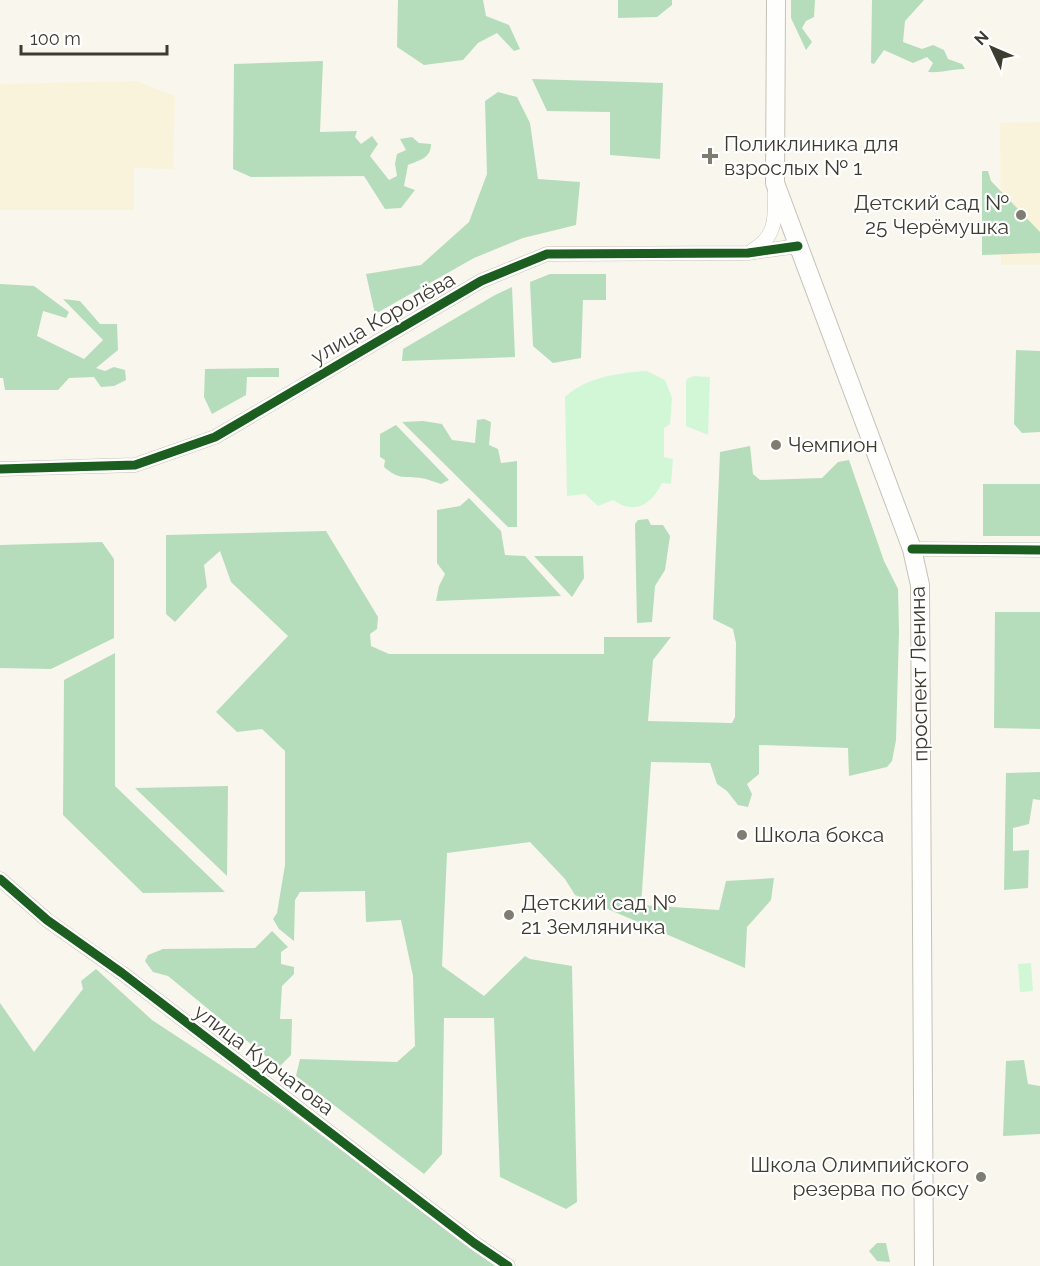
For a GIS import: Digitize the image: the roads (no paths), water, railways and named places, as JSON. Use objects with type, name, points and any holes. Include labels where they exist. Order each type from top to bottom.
[{"type":"main road","name":"проспект Ленина","points":[[776,0],[775,183],[912,549],[920,585],[924,1266]]},
{"type":"street","points":[[748,253],[764,244],[772,230],[775,183]]},
{"type":"street","name":"улица Королёва","points":[[0,469],[135,465],[215,437],[481,281],[547,254],[748,253],[798,246]]},
{"type":"street","points":[[912,549],[1040,550]]},
{"type":"street","name":"улица Курчатова","points":[[3,883],[47,920],[122,973],[474,1243],[508,1266]]},
{"type":"place","name":"Поликлиника для взрослых № 1","points":[[710,156]]},
{"type":"place","name":"Детский сад № 25 Черёмушка","points":[[1021,215]]},
{"type":"place","name":"Чемпион","points":[[776,445]]},
{"type":"place","name":"Школа бокса","points":[[742,835]]},
{"type":"place","name":"Детский сад № 21 Земляничка","points":[[509,915]]},
{"type":"place","name":"Школа Олимпийского резерва по боксу","points":[[981,1177]]}]
